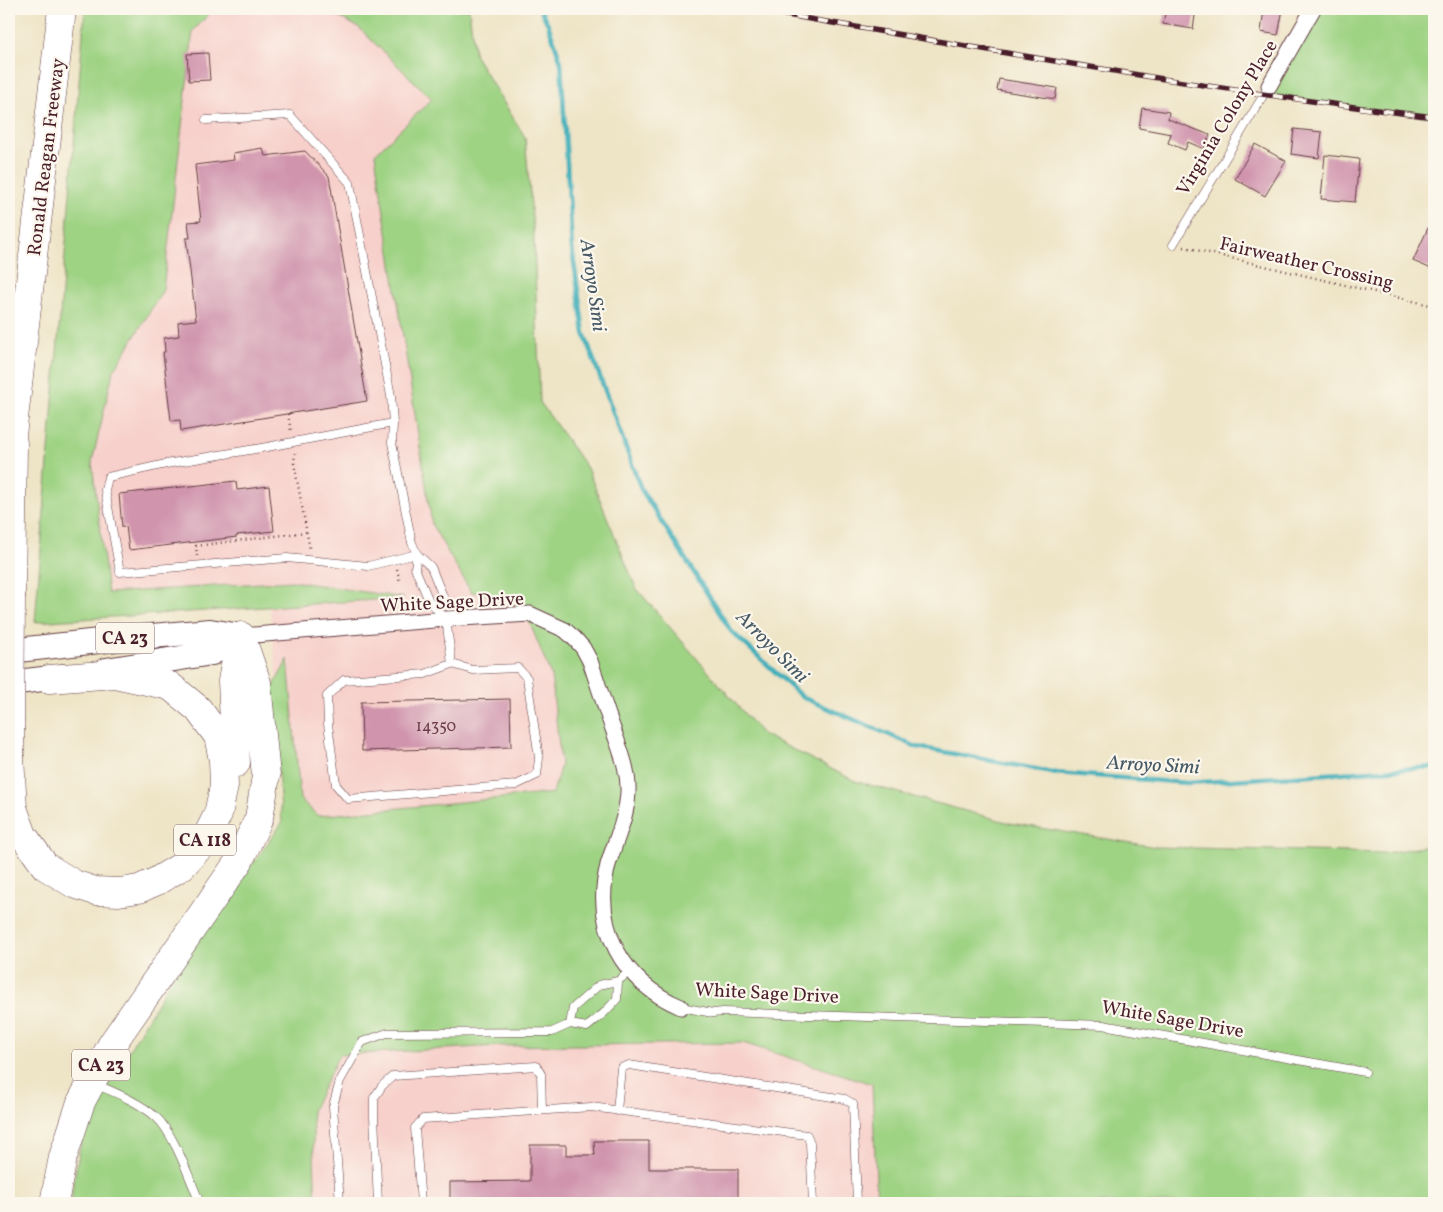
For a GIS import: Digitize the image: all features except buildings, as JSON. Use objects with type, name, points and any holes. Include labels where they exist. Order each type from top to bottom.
[{"type":"highway","name":"Ronald Reagan Freeway","points":[[13,424],[62,9]]},
{"type":"highway","points":[[9,461],[13,424]]},
{"type":"highway","name":"CA 118","points":[[13,424],[10,758],[13,808],[23,835],[45,866],[74,884],[95,891],[119,892],[139,889],[182,866],[204,842],[218,814],[224,786],[223,760],[218,736],[198,709],[170,686],[115,674],[49,679]]},
{"type":"highway","points":[[218,814],[236,769],[232,681],[241,636]]},
{"type":"highway","name":"CA 23","points":[[54,1203],[63,1157],[80,1102],[112,1044],[239,861],[258,818],[266,776],[263,738],[257,683],[241,636]]},
{"type":"main road","name":"CA 23","points":[[9,651],[210,631],[241,636]]},
{"type":"main road","points":[[49,679],[212,653],[241,636]]},
{"type":"main road","name":"CA 118","points":[[9,683],[49,679]]},
{"type":"street","name":"Virginia Colony Place","points":[[1269,86],[1313,9]]},
{"type":"street","name":"White Sage Drive","points":[[241,636],[442,614],[530,614],[565,630],[583,648],[590,661],[623,759],[627,777],[627,800],[624,817],[608,865],[605,883],[604,902],[610,936],[630,971],[659,997],[681,1007]]},
{"type":"lane","name":"Virginia Colony Place","points":[[1173,245],[1269,86]]},
{"type":"lane","points":[[206,120],[290,115],[350,183],[391,396],[392,443],[412,543],[417,554],[431,567],[444,598],[442,614],[452,664]]},
{"type":"lane","points":[[393,422],[166,464],[108,477],[105,490],[120,572],[287,558],[368,566],[417,554]]},
{"type":"lane","points":[[417,554],[415,568],[429,601],[442,614]]},
{"type":"lane","points":[[452,664],[473,670],[518,668],[526,678],[539,758],[537,775],[516,785],[348,799],[336,785],[328,724],[327,696],[344,680],[425,674],[452,664]]},
{"type":"lane","points":[[570,1024],[573,1008],[599,985],[618,981],[630,971]]},
{"type":"lane","points":[[340,1203],[333,1106],[340,1081],[362,1042],[387,1033],[552,1032],[570,1024],[587,1026],[604,1013],[617,999],[618,981]]},
{"type":"lane","name":"White Sage Drive","points":[[681,1007],[714,1013],[732,1012],[1103,1025],[1365,1072]]},
{"type":"lane","points":[[617,1111],[621,1068],[628,1065],[845,1099],[853,1104],[857,1203]]},
{"type":"lane","points":[[378,1203],[374,1098],[382,1086],[393,1076],[536,1066],[541,1074],[542,1110]]},
{"type":"lane","points":[[91,1083],[123,1096],[157,1118],[172,1139],[200,1203]]},
{"type":"lane","points":[[421,1203],[415,1128],[423,1119],[591,1107],[806,1135],[810,1142],[812,1203]]},
{"type":"path","name":"Fairweather Crossing","points":[[1173,245],[1434,306]]},
{"type":"path","points":[[288,414],[296,456],[294,463],[309,550],[318,551]]},
{"type":"path","points":[[199,565],[196,546],[306,532]]},
{"type":"path","points":[[396,560],[400,582]]},
{"type":"shaded area","points":[[186,9],[342,9],[436,93],[386,153],[474,576],[550,640],[565,795],[292,825],[268,592],[89,603],[81,453]]},
{"type":"shaded area","points":[[743,1043],[873,1084],[877,1203],[316,1203],[312,1111],[339,1055],[497,1046]]},
{"type":"green space","points":[[85,9],[214,9],[193,31],[163,290],[113,372],[92,462],[108,593],[292,581],[404,598],[35,622]]},
{"type":"green space","points":[[323,9],[469,9],[475,56],[525,137],[534,239],[540,402],[587,468],[636,588],[762,734],[855,781],[1010,823],[1156,847],[1385,853],[1434,845],[1434,1203],[877,1203],[872,1084],[743,1043],[497,1046],[339,1055],[312,1111],[316,1203],[72,1203],[72,1191],[84,1126],[178,968],[282,823],[272,689],[288,659],[300,799],[318,816],[553,793],[561,764],[551,675],[520,599],[471,592],[432,525],[375,154],[432,99],[358,27]]},
{"type":"green space","points":[[1313,9],[1434,9],[1434,117],[1264,95]]},
{"type":"waterway","name":"Arroyo Simi","points":[[540,9],[548,24],[561,62],[572,248],[584,333],[641,489],[731,631],[802,697],[917,747],[1057,773],[1187,783],[1434,767]]},
{"type":"railway","points":[[752,9],[1178,81],[1434,117]]}]
